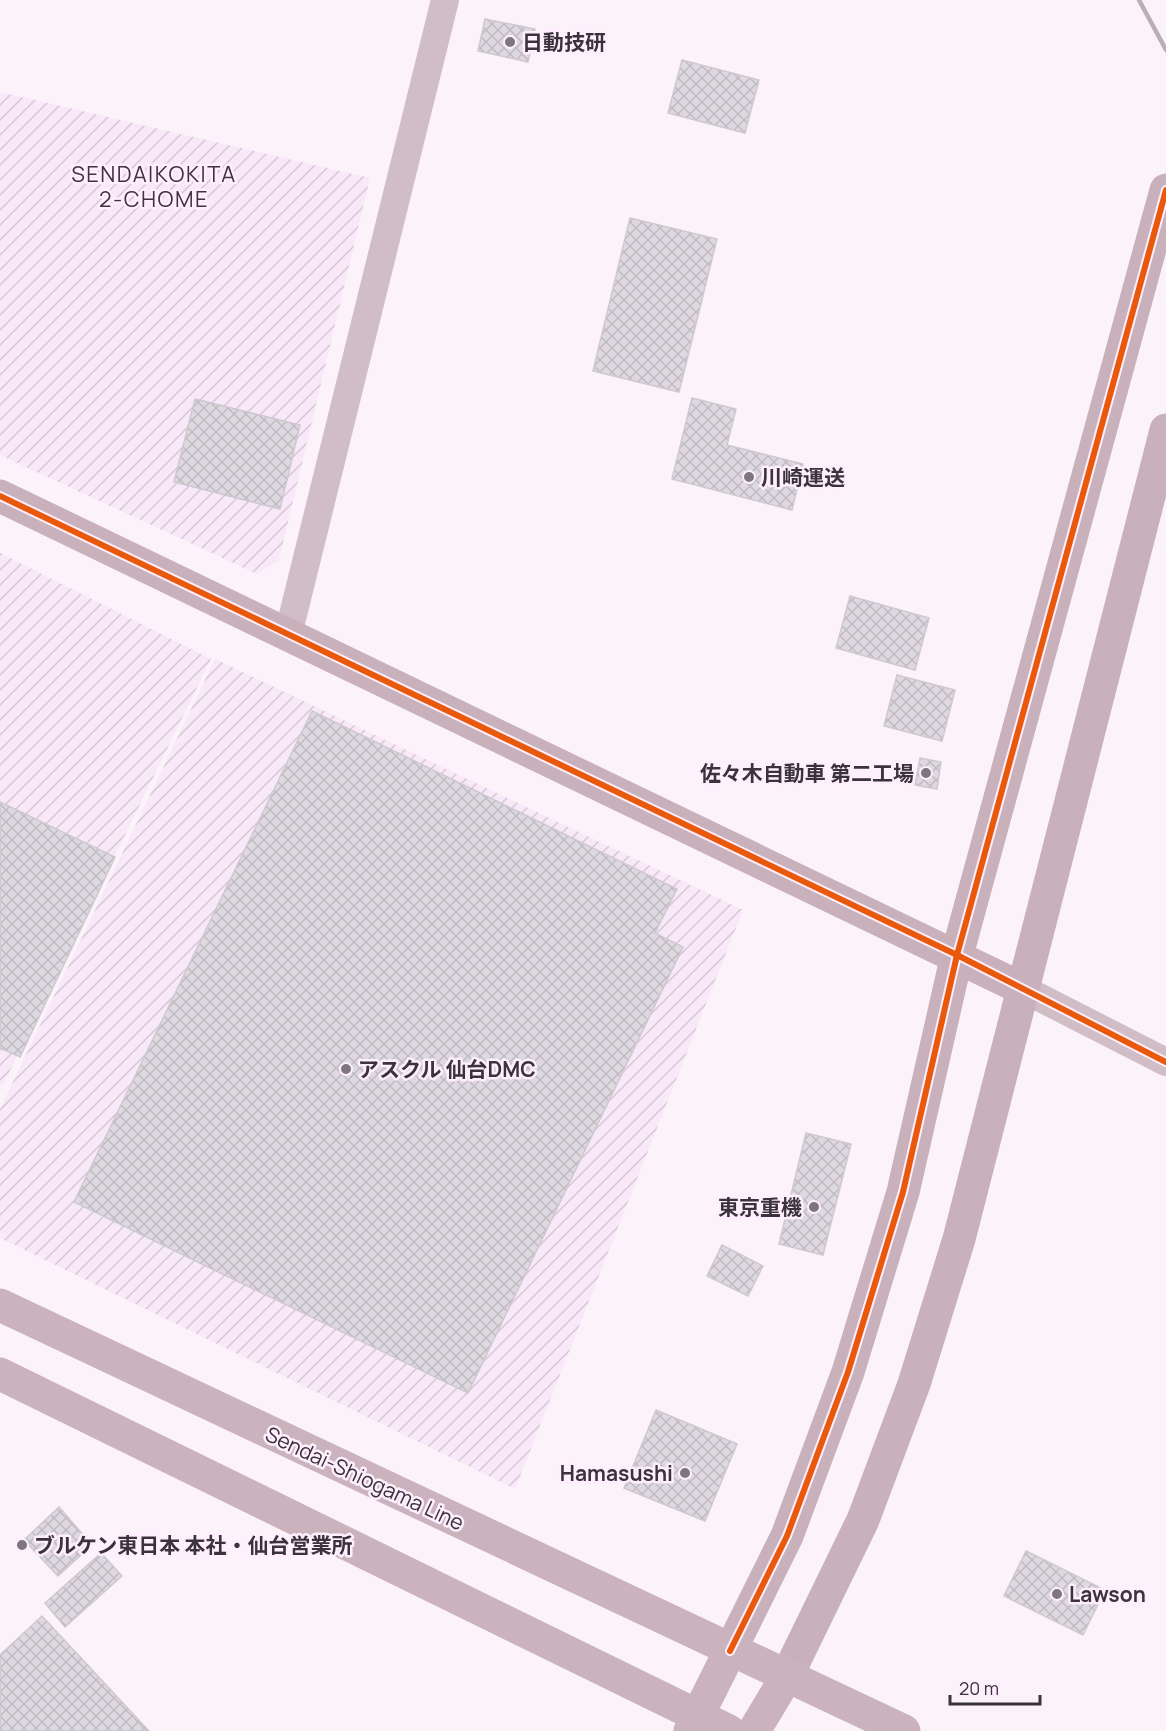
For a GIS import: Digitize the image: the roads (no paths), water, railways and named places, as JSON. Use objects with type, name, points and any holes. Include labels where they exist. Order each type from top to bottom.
[{"type":"main road","name":"Sendai-Shiogama Line","points":[[0,1305],[903,1731]]},
{"type":"main road","points":[[0,1374],[694,1724],[729,1731]]},
{"type":"main road","points":[[694,1724],[730,1651]]},
{"type":"main road","points":[[754,1731],[787,1676]]},
{"type":"street","points":[[288,635],[445,0]]},
{"type":"street","points":[[730,1651],[787,1536],[848,1372],[903,1192],[957,955],[1166,190]]},
{"type":"street","points":[[787,1676],[863,1520],[914,1384],[959,1239],[1166,430]]},
{"type":"street","points":[[0,496],[957,955],[1166,1062]]},
{"type":"railway","points":[[1139,0],[1166,50]]},
{"type":"place","name":"日動技研","points":[[510,42]]},
{"type":"place","name":"川崎運送","points":[[749,477]]},
{"type":"place","name":"佐々木自動車 第二工場","points":[[926,773]]},
{"type":"place","name":"アスクル 仙台DMC","points":[[346,1069]]},
{"type":"place","name":"東京重機","points":[[814,1207]]},
{"type":"place","name":"Hamasushi","points":[[685,1473]]},
{"type":"place","name":"ブルケン東日本 本社・仙台営業所","points":[[22,1545]]},
{"type":"place","name":"Lawson","points":[[1057,1594]]},
{"type":"district","name":"SENDAIKOKITA 2-CHOME","points":[[154,186]]}]
